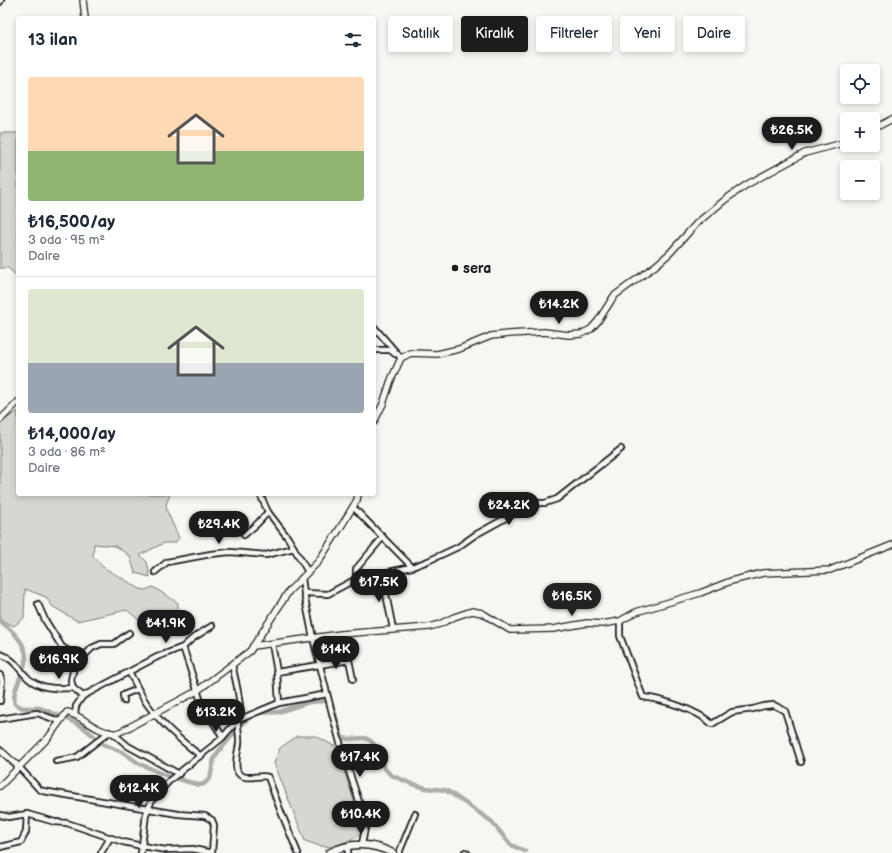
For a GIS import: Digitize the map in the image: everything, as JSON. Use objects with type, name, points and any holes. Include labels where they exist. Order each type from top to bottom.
[{"type":"main road","points":[[329,853],[348,846],[362,844],[380,847],[394,853]]},
{"type":"street","points":[[83,0],[85,16]]},
{"type":"street","points":[[880,125],[892,119]]},
{"type":"street","points":[[376,417],[383,404],[391,380],[401,358],[411,353],[437,354],[459,349],[491,336],[544,332],[569,335],[581,334],[591,329],[598,321],[614,296],[660,262],[697,223],[726,199],[746,185],[805,153],[840,144]]},
{"type":"street","points":[[376,329],[401,358]]},
{"type":"street","points":[[376,350],[390,350],[401,358]]},
{"type":"street","points":[[0,420],[16,404]]},
{"type":"street","points":[[304,593],[328,594],[356,579],[382,574],[428,561],[458,547],[475,535],[513,514],[539,503],[545,503],[558,499],[621,449]]},
{"type":"street","points":[[261,496],[268,512],[280,525],[308,572]]},
{"type":"street","points":[[56,761],[68,760],[77,757],[102,738],[112,733],[122,731],[197,691],[250,651],[289,591],[318,562],[353,507],[358,496]]},
{"type":"street","points":[[353,507],[412,566]]},
{"type":"street","points":[[244,535],[258,524],[268,512]]},
{"type":"street","points":[[356,579],[356,569],[383,537]]},
{"type":"street","points":[[253,646],[341,634],[429,627],[472,611],[482,613],[510,630],[553,630],[587,623],[602,624],[620,621],[636,612],[700,593],[731,581],[763,574],[830,570],[892,545]]},
{"type":"street","points":[[155,572],[167,562],[211,554],[230,552],[266,555],[294,548]]},
{"type":"street","points":[[382,574],[393,629]]},
{"type":"street","points":[[302,578],[313,638],[327,694],[342,750],[366,823],[362,844]]},
{"type":"street","points":[[38,604],[62,647],[81,659]]},
{"type":"street","points":[[620,621],[620,636],[643,696],[686,709],[705,717],[712,724],[732,712],[774,705],[786,711],[801,762]]},
{"type":"street","points":[[75,714],[76,706],[83,696],[157,656],[183,647],[212,626]]},
{"type":"street","points":[[73,688],[72,680],[74,667],[92,648],[101,644],[114,644],[129,633]]},
{"type":"street","points":[[341,634],[353,679]]},
{"type":"street","points":[[272,644],[278,672],[279,703]]},
{"type":"street","points":[[183,647],[202,705],[223,737]]},
{"type":"street","points":[[0,654],[8,657],[34,683],[44,687],[62,689],[73,688],[83,696]]},
{"type":"street","points":[[278,672],[349,660]]},
{"type":"street","points":[[232,665],[240,713],[238,720],[240,734],[236,766],[238,773],[248,777],[268,777],[280,812],[298,853]]},
{"type":"street","points":[[129,672],[147,704],[154,713],[172,733],[201,756]]},
{"type":"street","points":[[0,674],[2,681],[0,701]]},
{"type":"street","points":[[124,701],[123,695],[138,689]]},
{"type":"street","points":[[141,853],[146,814],[152,800],[170,780],[223,737],[238,720],[279,703],[327,694]]},
{"type":"street","points":[[0,786],[48,738],[66,712],[75,714],[101,729],[112,733],[128,746],[178,775]]},
{"type":"street","points":[[0,719],[37,713],[59,721]]},
{"type":"street","points":[[0,750],[42,792],[178,814],[205,816],[212,820],[214,825],[212,853],[193,849],[166,850],[142,846],[110,838],[67,822],[55,822],[27,814],[9,817],[0,815]]},
{"type":"street","points":[[0,847],[21,842],[26,832],[27,814]]},
{"type":"street","points":[[399,853],[415,814]]},
{"type":"street","points":[[101,853],[110,838]]},
{"type":"street","points":[[348,846],[348,853]]},
{"type":"street","points":[[375,853],[380,847]]},
{"type":"shaded area","points":[[0,133],[16,133],[16,275],[8,268],[0,268]]},
{"type":"shaded area","points":[[16,412],[16,496],[169,496],[166,505],[167,511],[179,538],[175,543],[164,543],[140,555],[147,562],[150,577],[135,573],[130,556],[115,546],[94,544],[93,556],[103,567],[140,589],[145,590],[153,587],[178,603],[178,617],[156,627],[141,622],[127,610],[77,621],[52,606],[46,597],[25,589],[24,618],[14,626],[0,620],[0,423]]},
{"type":"shaded area","points":[[297,736],[316,736],[336,747],[365,833],[334,847],[320,846],[305,841],[274,763],[280,748]]},
{"type":"waterway","points":[[0,621],[8,627],[20,641],[26,656],[15,691],[15,704],[23,708],[40,708],[58,715]]},
{"type":"waterway","points":[[66,718],[83,727],[103,744],[124,753],[140,764],[165,775],[199,785],[204,784],[210,778],[214,759],[218,752],[244,722],[256,713],[278,712],[309,702],[330,702],[333,707],[342,738],[365,738],[371,741],[375,746],[384,768],[391,775],[426,788],[445,790],[491,821],[511,845],[525,851]]},
{"type":"place","name":"sera","points":[[455,268]]}]
